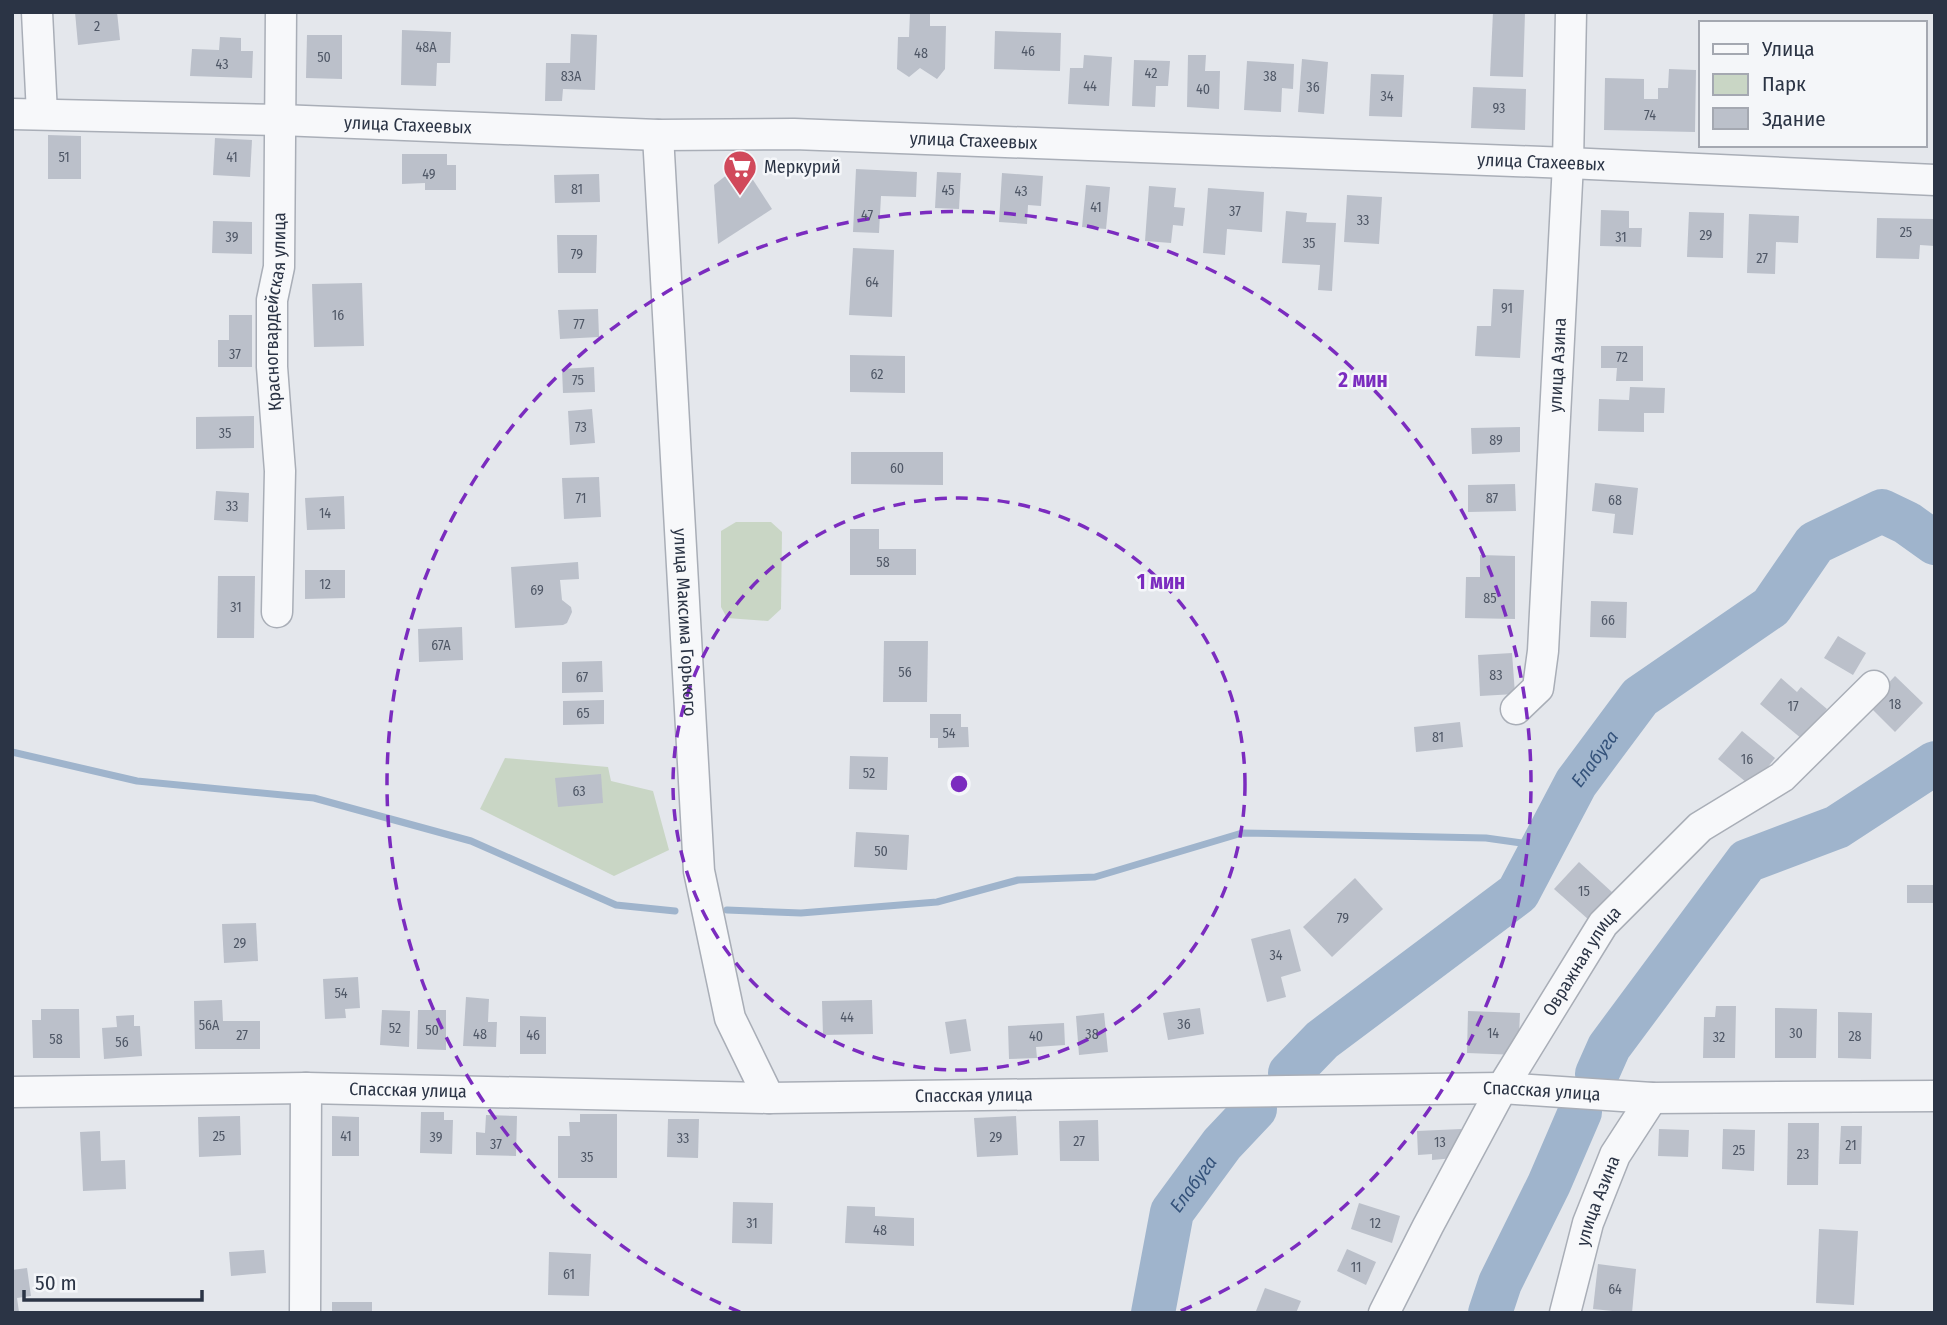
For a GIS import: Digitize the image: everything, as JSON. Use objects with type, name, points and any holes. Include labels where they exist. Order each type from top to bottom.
[{"type":"street","points":[[27,114],[37,12]]},
{"type":"street","name":"Красногвардейская улица","points":[[277,612],[280,471],[272,368],[272,300],[279,267],[281,12]]},
{"type":"street","name":"улица Азина","points":[[1516,709],[1538,688],[1543,650],[1568,163],[1571,12]]},
{"type":"street","name":"улица Стахеевых","points":[[27,114],[280,120],[658,135],[807,135],[1568,163],[1935,180]]},
{"type":"street","name":"улица Максима Горького","points":[[658,135],[699,871],[730,1018],[769,1098]]},
{"type":"street","name":"Овражная улица","points":[[1384,1313],[1502,1088],[1603,923],[1700,827],[1782,777],[1874,686]]},
{"type":"street","points":[[305,1313],[306,1088]]},
{"type":"street","name":"Спасская улица","points":[[12,1092],[306,1088],[769,1098],[1502,1088],[1652,1098],[1935,1096]]},
{"type":"street","name":"улица Азина","points":[[1565,1313],[1588,1223],[1610,1167],[1652,1098]]},
{"type":"green space","points":[[736,522],[771,522],[782,532],[781,609],[768,621],[727,618],[721,607],[721,531]]},
{"type":"green space","points":[[505,758],[608,767],[611,781],[653,791],[669,850],[614,876],[480,809]]},
{"type":"building","points":[[75,12],[117,12],[120,40],[78,45]]},
{"type":"building","points":[[910,12],[930,12],[930,26],[946,26],[945,69],[937,79],[920,68],[909,77],[897,69],[898,37],[909,37]]},
{"type":"building","points":[[1493,12],[1525,12],[1523,77],[1490,76]]},
{"type":"building","points":[[402,30],[451,32],[450,63],[437,63],[436,86],[401,85]]},
{"type":"building","points":[[995,31],[1061,33],[1060,71],[994,69]]},
{"type":"building","points":[[571,34],[597,35],[595,90],[563,89],[562,101],[545,101],[546,63],[570,63]]},
{"type":"building","points":[[307,35],[342,35],[342,79],[306,78]]},
{"type":"building","points":[[220,37],[241,38],[241,51],[253,51],[252,78],[190,76],[192,49],[219,50]]},
{"type":"building","points":[[1084,55],[1112,57],[1109,106],[1068,104],[1070,68],[1083,68]]},
{"type":"building","points":[[1188,55],[1206,55],[1205,71],[1220,71],[1219,109],[1187,107]]},
{"type":"building","points":[[1302,59],[1328,62],[1324,114],[1298,112]]},
{"type":"building","points":[[1134,60],[1170,61],[1168,86],[1156,86],[1155,107],[1132,106]]},
{"type":"building","points":[[1247,61],[1294,64],[1293,89],[1282,88],[1281,112],[1244,110]]},
{"type":"building","points":[[1669,69],[1696,70],[1695,132],[1604,130],[1605,78],[1644,79],[1644,99],[1658,99],[1658,88],[1668,88]]},
{"type":"building","points":[[1371,74],[1404,75],[1402,117],[1369,116]]},
{"type":"building","points":[[1473,87],[1526,89],[1525,130],[1471,128]]},
{"type":"building","points":[[48,135],[81,136],[81,179],[48,179]]},
{"type":"building","points":[[215,138],[252,140],[250,177],[213,175]]},
{"type":"building","points":[[402,154],[447,154],[447,165],[456,165],[456,190],[425,190],[425,183],[402,184]]},
{"type":"building","name":"Меркурий","points":[[742,163],[772,209],[718,244],[714,185]]},
{"type":"building","points":[[856,169],[917,172],[916,197],[881,196],[879,233],[853,232]]},
{"type":"building","points":[[937,172],[961,173],[959,209],[935,208]]},
{"type":"building","points":[[1002,173],[1043,176],[1041,206],[1028,205],[1027,224],[999,222]]},
{"type":"building","points":[[599,174],[600,202],[555,203],[554,175]]},
{"type":"building","points":[[1086,185],[1110,187],[1106,229],[1082,227]]},
{"type":"building","points":[[1149,186],[1176,188],[1174,207],[1185,208],[1183,226],[1173,225],[1171,243],[1145,241]]},
{"type":"building","points":[[1208,188],[1264,192],[1262,232],[1227,229],[1225,255],[1203,253]]},
{"type":"building","points":[[1347,195],[1382,197],[1379,244],[1344,242]]},
{"type":"building","points":[[1601,210],[1629,211],[1629,228],[1642,228],[1641,247],[1600,246]]},
{"type":"building","points":[[1286,211],[1307,213],[1306,222],[1336,223],[1332,291],[1318,290],[1320,265],[1282,263]]},
{"type":"building","points":[[1689,212],[1724,213],[1723,258],[1687,257]]},
{"type":"building","points":[[1749,214],[1799,216],[1798,243],[1776,242],[1775,274],[1747,273]]},
{"type":"building","points":[[1877,218],[1935,219],[1935,246],[1920,245],[1919,259],[1876,258]]},
{"type":"building","points":[[213,221],[252,222],[252,254],[212,253]]},
{"type":"building","points":[[557,235],[597,235],[596,273],[558,273]]},
{"type":"building","points":[[853,248],[894,250],[892,317],[849,315]]},
{"type":"building","points":[[362,283],[364,346],[314,347],[312,284]]},
{"type":"building","points":[[1493,289],[1524,290],[1520,358],[1475,356],[1477,326],[1491,326]]},
{"type":"building","points":[[598,309],[599,337],[560,339],[558,310]]},
{"type":"building","points":[[229,315],[252,315],[252,367],[218,367],[218,340],[229,340]]},
{"type":"building","points":[[1601,346],[1643,346],[1643,381],[1616,381],[1617,368],[1601,368]]},
{"type":"building","points":[[850,355],[905,356],[905,393],[850,392]]},
{"type":"building","points":[[594,367],[595,392],[563,393],[562,369]]},
{"type":"building","points":[[1630,387],[1665,388],[1664,413],[1644,413],[1644,432],[1598,431],[1599,399],[1629,400]]},
{"type":"building","points":[[592,409],[595,443],[570,445],[568,411]]},
{"type":"building","points":[[254,416],[254,448],[196,449],[196,417]]},
{"type":"building","points":[[1520,427],[1520,452],[1472,454],[1471,428]]},
{"type":"building","points":[[851,452],[943,452],[943,485],[851,484]]},
{"type":"building","points":[[599,477],[601,517],[564,519],[562,478]]},
{"type":"building","points":[[1595,483],[1638,488],[1633,535],[1613,533],[1615,514],[1592,511]]},
{"type":"building","points":[[1515,484],[1516,511],[1468,512],[1468,485]]},
{"type":"building","points":[[216,491],[249,493],[248,522],[214,520]]},
{"type":"building","points":[[344,496],[345,529],[307,530],[305,498]]},
{"type":"building","points":[[850,529],[879,529],[879,549],[916,549],[916,575],[850,575]]},
{"type":"building","points":[[1480,555],[1515,556],[1515,619],[1465,618],[1466,577],[1480,577]]},
{"type":"building","points":[[578,562],[579,579],[560,580],[562,600],[571,607],[572,612],[567,623],[515,628],[511,567]]},
{"type":"building","points":[[305,570],[345,570],[345,598],[305,599]]},
{"type":"building","points":[[218,576],[255,576],[254,638],[217,638]]},
{"type":"building","points":[[1591,601],[1627,602],[1626,638],[1590,637]]},
{"type":"building","points":[[462,627],[463,660],[419,662],[418,629]]},
{"type":"building","points":[[1838,636],[1866,653],[1853,675],[1824,658]]},
{"type":"building","points":[[884,641],[928,641],[927,702],[883,702]]},
{"type":"building","points":[[1512,653],[1515,694],[1480,696],[1478,655]]},
{"type":"building","points":[[602,661],[603,692],[562,693],[562,662]]},
{"type":"building","points":[[1895,676],[1923,703],[1895,732],[1868,705]]},
{"type":"building","points":[[1781,678],[1797,692],[1801,687],[1827,709],[1802,739],[1760,704]]},
{"type":"building","points":[[604,700],[604,724],[563,725],[563,701]]},
{"type":"building","points":[[930,714],[961,714],[961,727],[968,727],[969,747],[938,748],[938,738],[930,738]]},
{"type":"building","points":[[1460,722],[1463,747],[1416,752],[1414,727]]},
{"type":"building","points":[[1742,731],[1775,758],[1752,787],[1718,759]]},
{"type":"building","points":[[850,756],[888,757],[887,790],[849,789]]},
{"type":"building","points":[[601,774],[603,803],[558,807],[555,778]]},
{"type":"building","points":[[856,832],[909,835],[907,870],[854,867]]},
{"type":"building","points":[[1579,862],[1613,893],[1589,920],[1554,889]]},
{"type":"building","points":[[1355,878],[1383,909],[1332,957],[1303,927]]},
{"type":"building","points":[[1907,885],[1934,885],[1934,903],[1907,903]]},
{"type":"building","points":[[256,923],[258,961],[224,963],[222,924]]},
{"type":"building","points":[[1290,929],[1301,971],[1281,977],[1286,997],[1267,1002],[1251,939]]},
{"type":"building","points":[[358,977],[360,1008],[345,1009],[346,1018],[325,1019],[323,979]]},
{"type":"building","points":[[466,997],[489,999],[488,1022],[497,1022],[496,1047],[463,1046]]},
{"type":"building","points":[[222,1000],[223,1021],[260,1021],[260,1049],[195,1049],[194,1001]]},
{"type":"building","points":[[872,1000],[873,1034],[823,1035],[822,1001]]},
{"type":"building","points":[[1716,1006],[1736,1006],[1735,1058],[1703,1058],[1704,1017],[1715,1017]]},
{"type":"building","points":[[1200,1008],[1204,1034],[1168,1040],[1163,1013]]},
{"type":"building","points":[[1775,1008],[1817,1009],[1816,1058],[1775,1058]]},
{"type":"building","points":[[41,1009],[79,1009],[80,1058],[33,1058],[32,1020],[41,1020]]},
{"type":"building","points":[[382,1010],[410,1011],[409,1047],[380,1045]]},
{"type":"building","points":[[418,1010],[446,1010],[446,1050],[417,1049]]},
{"type":"building","points":[[1468,1011],[1520,1013],[1518,1055],[1467,1053]]},
{"type":"building","points":[[1838,1012],[1872,1013],[1871,1059],[1838,1058]]},
{"type":"building","points":[[1104,1013],[1108,1052],[1079,1055],[1076,1016]]},
{"type":"building","points":[[134,1015],[134,1026],[140,1026],[142,1056],[104,1059],[102,1028],[117,1027],[116,1016]]},
{"type":"building","points":[[520,1016],[546,1017],[546,1054],[520,1054]]},
{"type":"building","points":[[966,1019],[971,1051],[950,1054],[945,1022]]},
{"type":"building","points":[[1064,1023],[1065,1045],[1036,1047],[1037,1058],[1009,1059],[1008,1026]]},
{"type":"building","points":[[421,1112],[444,1112],[444,1120],[453,1120],[452,1154],[420,1153]]},
{"type":"building","points":[[580,1114],[617,1114],[617,1178],[558,1178],[558,1136],[570,1136],[569,1122],[580,1122]]},
{"type":"building","points":[[486,1115],[517,1116],[516,1156],[476,1155],[476,1132],[485,1133]]},
{"type":"building","points":[[240,1116],[241,1155],[199,1157],[198,1117]]},
{"type":"building","points":[[332,1116],[359,1117],[359,1156],[332,1156]]},
{"type":"building","points":[[1016,1116],[1018,1155],[977,1157],[974,1118]]},
{"type":"building","points":[[668,1119],[699,1119],[698,1158],[667,1157]]},
{"type":"building","points":[[1098,1120],[1099,1161],[1060,1161],[1059,1121]]},
{"type":"building","points":[[1788,1123],[1819,1123],[1818,1185],[1787,1185]]},
{"type":"building","points":[[1841,1126],[1862,1126],[1861,1164],[1839,1164]]},
{"type":"building","points":[[1461,1129],[1462,1154],[1455,1158],[1432,1160],[1432,1154],[1418,1155],[1417,1131]]},
{"type":"building","points":[[1659,1129],[1689,1130],[1688,1157],[1658,1156]]},
{"type":"building","points":[[1723,1129],[1755,1130],[1754,1171],[1722,1169]]},
{"type":"building","points":[[100,1131],[101,1161],[125,1160],[126,1189],[83,1191],[80,1132]]},
{"type":"building","points":[[733,1202],[773,1203],[772,1244],[732,1243]]},
{"type":"building","points":[[1359,1203],[1400,1216],[1392,1243],[1351,1229]]},
{"type":"building","points":[[847,1206],[875,1207],[875,1216],[914,1218],[914,1246],[845,1243]]},
{"type":"building","points":[[1819,1229],[1858,1231],[1854,1305],[1816,1303]]},
{"type":"building","points":[[1347,1249],[1376,1262],[1366,1285],[1337,1271]]},
{"type":"building","points":[[264,1250],[266,1273],[231,1276],[229,1252]]},
{"type":"building","points":[[549,1252],[591,1254],[589,1296],[548,1295]]},
{"type":"building","points":[[1598,1264],[1636,1269],[1632,1313],[1593,1309]]},
{"type":"building","points":[[27,1268],[31,1296],[17,1298],[19,1312],[12,1313],[12,1270]]},
{"type":"building","points":[[1265,1288],[1301,1301],[1296,1313],[1256,1311]]},
{"type":"building","points":[[332,1302],[372,1302],[372,1313],[332,1313]]},
{"type":"waterway","name":"Елабуга","points":[[1290,1073],[1322,1040],[1518,893],[1576,783],[1640,697],[1771,607],[1815,543],[1882,511],[1907,523],[1935,543]]},
{"type":"waterway","points":[[12,752],[137,781],[314,798],[471,841],[616,905],[675,911]]},
{"type":"waterway","points":[[1597,1074],[1609,1047],[1747,861],[1837,827],[1935,763]]},
{"type":"waterway","points":[[727,910],[801,913],[937,902],[1018,880],[1095,877],[1242,833],[1486,838],[1543,846]]},
{"type":"waterway","name":"Елабуга","points":[[1153,1313],[1172,1212],[1222,1144],[1255,1109]]},
{"type":"waterway","name":"Елабуга","points":[[1490,1313],[1500,1283],[1549,1184],[1580,1112]]},
{"type":"place","name":"Меркурий","points":[[740,197]]}]
